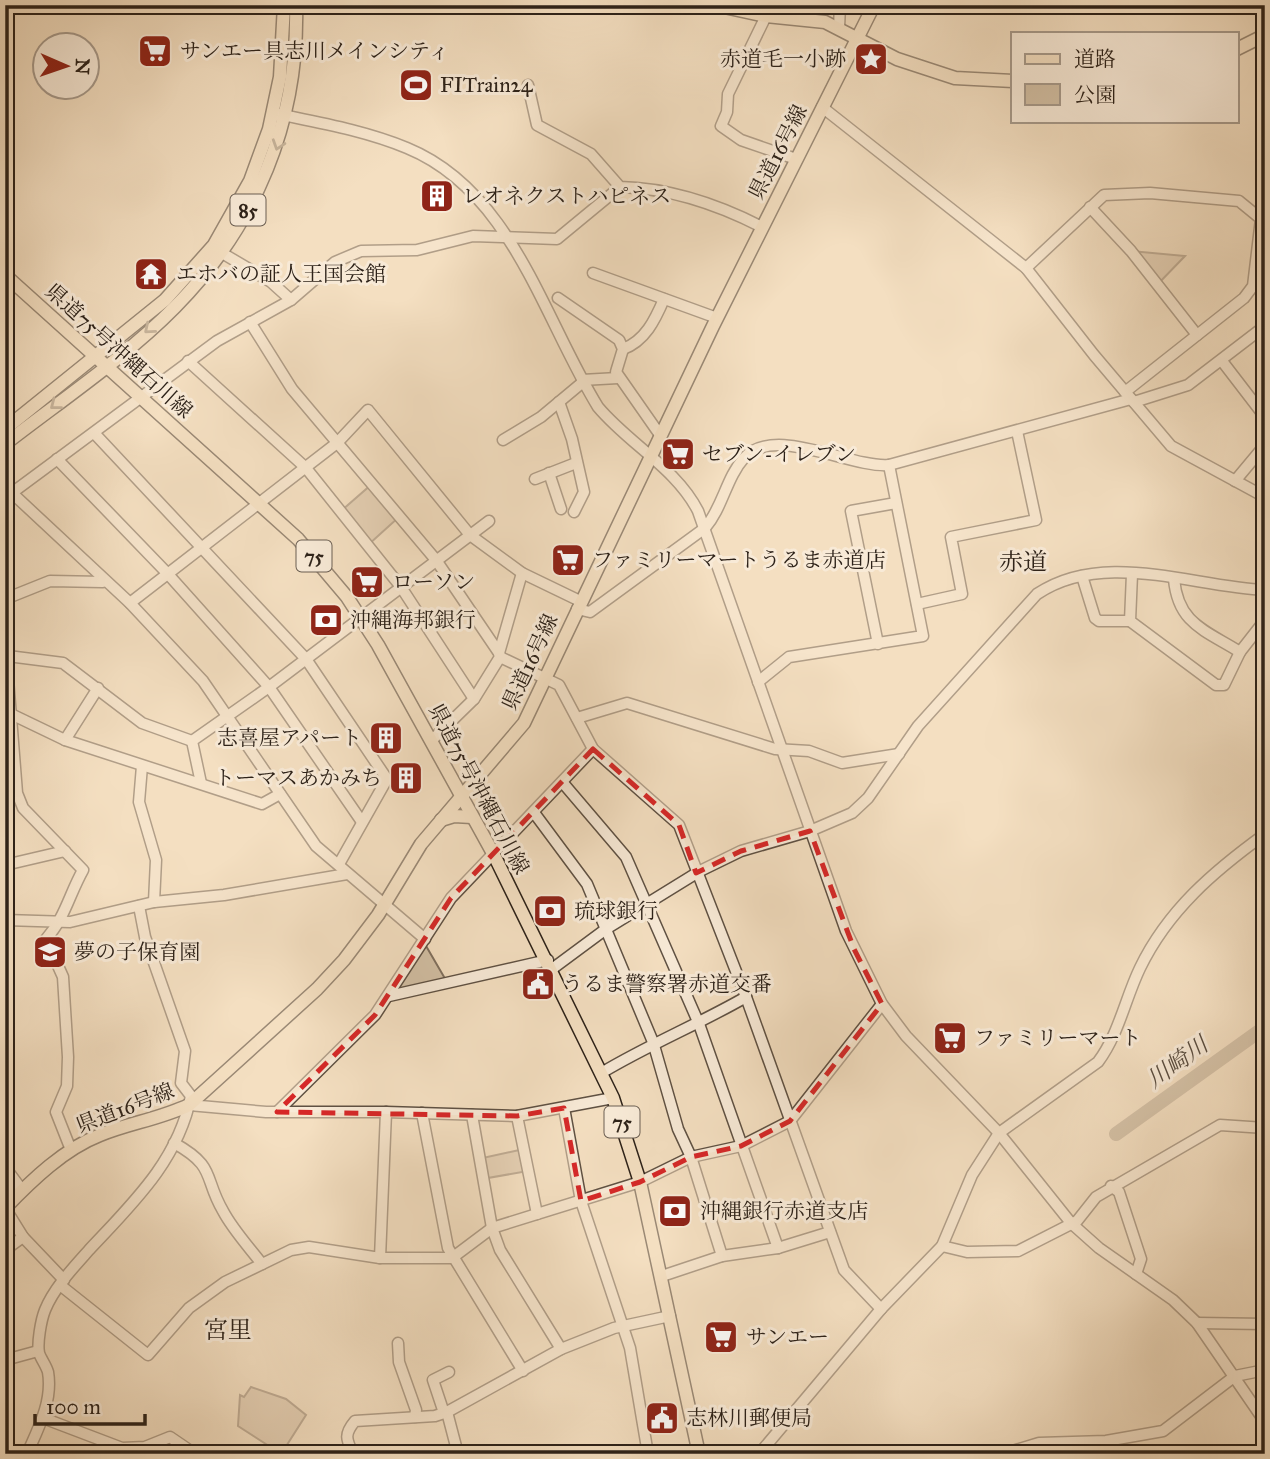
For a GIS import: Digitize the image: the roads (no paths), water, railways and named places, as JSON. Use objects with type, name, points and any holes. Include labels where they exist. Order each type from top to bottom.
[{"type":"main road","name":"85","points":[[5,429],[165,300],[214,245],[250,181],[279,115],[284,5]]},
{"type":"main road","name":"85","points":[[5,444],[173,310],[222,253],[261,187],[296,47],[296,5]]},
{"type":"main road","points":[[715,5],[766,16],[788,11],[839,28],[907,63],[955,78],[1011,81]]},
{"type":"main road","name":"県道16号線","points":[[5,1208],[22,1190],[71,1150],[103,1133],[170,1114],[189,1105],[329,976],[384,904],[421,844],[524,723],[649,457],[874,5]]},
{"type":"main road","points":[[1238,49],[1265,36]]},
{"type":"main road","name":"県道75号沖縄石川線","points":[[5,275],[259,504],[315,558],[359,617],[494,855],[603,1072],[640,1182],[699,1454]]},
{"type":"main road","points":[[441,820],[454,816],[472,817]]},
{"type":"street","points":[[839,28],[841,5]]},
{"type":"street","points":[[1252,5],[1265,6]]},
{"type":"street","points":[[766,16],[728,94],[727,112],[721,126],[741,141],[796,159]]},
{"type":"street","points":[[528,85],[537,125],[591,154],[620,187]]},
{"type":"street","points":[[822,107],[1027,268],[1171,446],[1265,497]]},
{"type":"street","points":[[279,115],[367,134],[408,148],[439,165],[480,200],[507,237],[582,381],[617,429],[688,494],[705,527],[810,831],[857,957],[882,1004],[906,1036],[999,1133],[1070,1223],[1197,1323],[1265,1422]]},
{"type":"street","points":[[425,939],[316,846],[203,681],[130,603],[103,582],[9,496],[95,434],[188,361],[291,300],[335,262],[361,251],[417,250],[473,236],[556,239],[620,187],[649,189],[704,200],[762,227]]},
{"type":"street","points":[[1027,268],[1104,195],[1150,193],[1239,201],[1261,219],[1253,286],[1244,298],[1197,335],[1130,398]]},
{"type":"street","points":[[1090,207],[1131,251],[1197,335]]},
{"type":"street","points":[[222,253],[271,282],[291,300]]},
{"type":"street","points":[[593,273],[717,318]]},
{"type":"street","points":[[1253,286],[1265,291]]},
{"type":"street","points":[[558,298],[619,340],[623,349]]},
{"type":"street","points":[[660,435],[615,372],[623,349],[653,325],[664,299]]},
{"type":"street","points":[[250,322],[292,388],[436,560],[499,655],[559,685],[593,749],[679,825],[746,997],[844,1270],[881,1309]]},
{"type":"street","points":[[130,603],[337,443],[368,410],[470,535],[522,573],[590,612],[705,527],[715,517],[735,470],[746,456],[762,446],[790,445],[873,466],[889,465],[1130,398],[1188,385],[1265,327]]},
{"type":"street","points":[[188,361],[306,468],[401,587],[474,699]]},
{"type":"street","points":[[1222,361],[1265,417]]},
{"type":"street","points":[[503,440],[559,402],[582,381],[618,378]]},
{"type":"street","points":[[559,402],[584,492],[573,512]]},
{"type":"street","points":[[917,604],[961,594],[951,537],[1036,520],[1017,431]]},
{"type":"street","points":[[95,434],[306,659],[387,779],[339,864]]},
{"type":"street","points":[[1235,481],[1265,445]]},
{"type":"street","points":[[57,459],[167,573],[270,687],[362,822]]},
{"type":"street","points":[[535,479],[576,463]]},
{"type":"street","points":[[758,682],[789,657],[923,636],[889,465]]},
{"type":"street","points":[[549,473],[561,509]]},
{"type":"street","points":[[878,644],[850,511],[897,503]]},
{"type":"street","points":[[192,741],[270,687],[489,521]]},
{"type":"street","points":[[389,996],[550,964],[696,873],[741,851],[841,820],[861,807],[918,726],[1037,594],[1048,587],[1105,571],[1265,590]]},
{"type":"street","points":[[431,741],[474,699],[499,655],[522,573]]},
{"type":"street","points":[[1130,621],[1132,574]]},
{"type":"street","points":[[1082,576],[1095,618],[1130,621],[1216,685],[1224,685],[1228,680],[1240,652],[1265,620]]},
{"type":"street","points":[[1174,579],[1177,603],[1184,615],[1240,652]]},
{"type":"street","points":[[6,594],[50,581],[103,582]]},
{"type":"street","points":[[5,641],[13,715],[11,736],[17,793],[23,808],[83,870],[69,895],[62,921],[46,939],[63,977],[67,1086],[56,1112],[71,1150]]},
{"type":"street","points":[[8,656],[63,663],[142,723],[192,741]]},
{"type":"street","points":[[65,740],[98,688]]},
{"type":"street","points":[[577,718],[627,703],[781,750],[809,751],[842,763],[899,754]]},
{"type":"street","points":[[13,715],[65,740],[262,804],[280,794]]},
{"type":"street","points":[[192,741],[201,783]]},
{"type":"street","points":[[277,1112],[375,1015],[452,898],[535,814],[593,749]]},
{"type":"street","points":[[142,766],[139,802],[156,860],[154,902]]},
{"type":"street","points":[[5,777],[17,773]]},
{"type":"street","points":[[564,783],[626,857],[699,1024],[778,1248]]},
{"type":"street","points":[[535,814],[587,884],[653,1042],[678,1129],[691,1157],[722,1256]]},
{"type":"street","points":[[759,1454],[881,1309],[942,1246],[972,1175],[999,1133],[1098,1062],[1108,1049],[1140,968],[1163,928],[1211,873],[1265,834]]},
{"type":"street","points":[[5,865],[65,851]]},
{"type":"street","points":[[5,920],[70,922],[154,902],[223,895],[347,874]]},
{"type":"street","points":[[27,1454],[43,1418],[48,1372],[38,1351],[45,1311],[62,1282],[156,1177],[174,1143],[191,1096],[181,1083],[185,1051],[145,937],[139,906]]},
{"type":"street","points":[[603,1072],[653,1042],[699,1024],[746,997]]},
{"type":"street","points":[[5,1208],[23,1237],[62,1282],[148,1355],[189,1308],[225,1282],[291,1250],[309,1247],[380,1258],[452,1258],[492,1228],[640,1182],[691,1157],[741,1146],[790,1121],[882,1004]]},
{"type":"street","points":[[189,1105],[277,1112],[517,1116],[613,1098]]},
{"type":"street","points":[[564,1108],[581,1201],[630,1348],[648,1454]]},
{"type":"street","points":[[380,1258],[386,1112]]},
{"type":"street","points":[[422,1113],[452,1258],[523,1371]]},
{"type":"street","points":[[472,1115],[492,1228],[500,1250],[561,1349]]},
{"type":"street","points":[[517,1116],[537,1214]]},
{"type":"street","points":[[942,1246],[967,1252],[1018,1251],[1070,1223],[1077,1222],[1096,1197],[1111,1186],[1220,1125],[1265,1128]]},
{"type":"street","points":[[174,1143],[195,1155],[211,1177],[222,1210],[261,1264]]},
{"type":"street","points":[[5,1167],[22,1190]]},
{"type":"street","points":[[1111,1186],[1119,1192],[1141,1259],[1136,1274]]},
{"type":"street","points":[[662,1276],[722,1256],[778,1248],[830,1233]]},
{"type":"street","points":[[5,1250],[23,1237]]},
{"type":"street","points":[[353,1454],[346,1439],[346,1431],[355,1421],[446,1412],[561,1349],[623,1327],[670,1316]]},
{"type":"street","points":[[1197,1323],[1265,1324]]},
{"type":"street","points":[[398,1343],[399,1362],[415,1417]]},
{"type":"street","points":[[5,1360],[38,1351]]},
{"type":"street","points":[[1003,1454],[1039,1443],[1106,1441],[1163,1431],[1234,1377],[1265,1370]]},
{"type":"street","points":[[449,1372],[433,1380],[458,1454]]},
{"type":"street","points":[[43,1418],[122,1448],[145,1447],[170,1437],[195,1454]]},
{"type":"waterway","name":"川崎川","points":[[1116,1134],[1265,1027]]},
{"type":"place","name":"サンエー具志川メインシティ","points":[[155,51]]},
{"type":"place","name":"赤道毛一小跡","points":[[871,59]]},
{"type":"place","name":"FITrain24","points":[[416,85]]},
{"type":"place","name":"レオネクストハピネス","points":[[437,196]]},
{"type":"place","name":"エホバの証人王国会館","points":[[151,274]]},
{"type":"place","name":"セブン-イレブン","points":[[678,454]]},
{"type":"place","name":"ファミリーマートうるま赤道店","points":[[568,560]]},
{"type":"place","name":"ローソン","points":[[367,582]]},
{"type":"place","name":"沖縄海邦銀行","points":[[326,620]]},
{"type":"place","name":"志喜屋アパート","points":[[386,738]]},
{"type":"place","name":"トーマスあかみち","points":[[406,778]]},
{"type":"place","name":"琉球銀行","points":[[550,911]]},
{"type":"place","name":"夢の子保育園","points":[[50,952]]},
{"type":"place","name":"うるま警察署赤道交番","points":[[538,984]]},
{"type":"place","name":"ファミリーマート","points":[[950,1038]]},
{"type":"place","name":"沖縄銀行赤道支店","points":[[675,1211]]},
{"type":"place","name":"サンエー","points":[[721,1337]]},
{"type":"place","name":"志林川郵便局","points":[[662,1418]]},
{"type":"district","name":"赤道","points":[[1023,562]]},
{"type":"district","name":"宮里","points":[[228,1330]]}]
